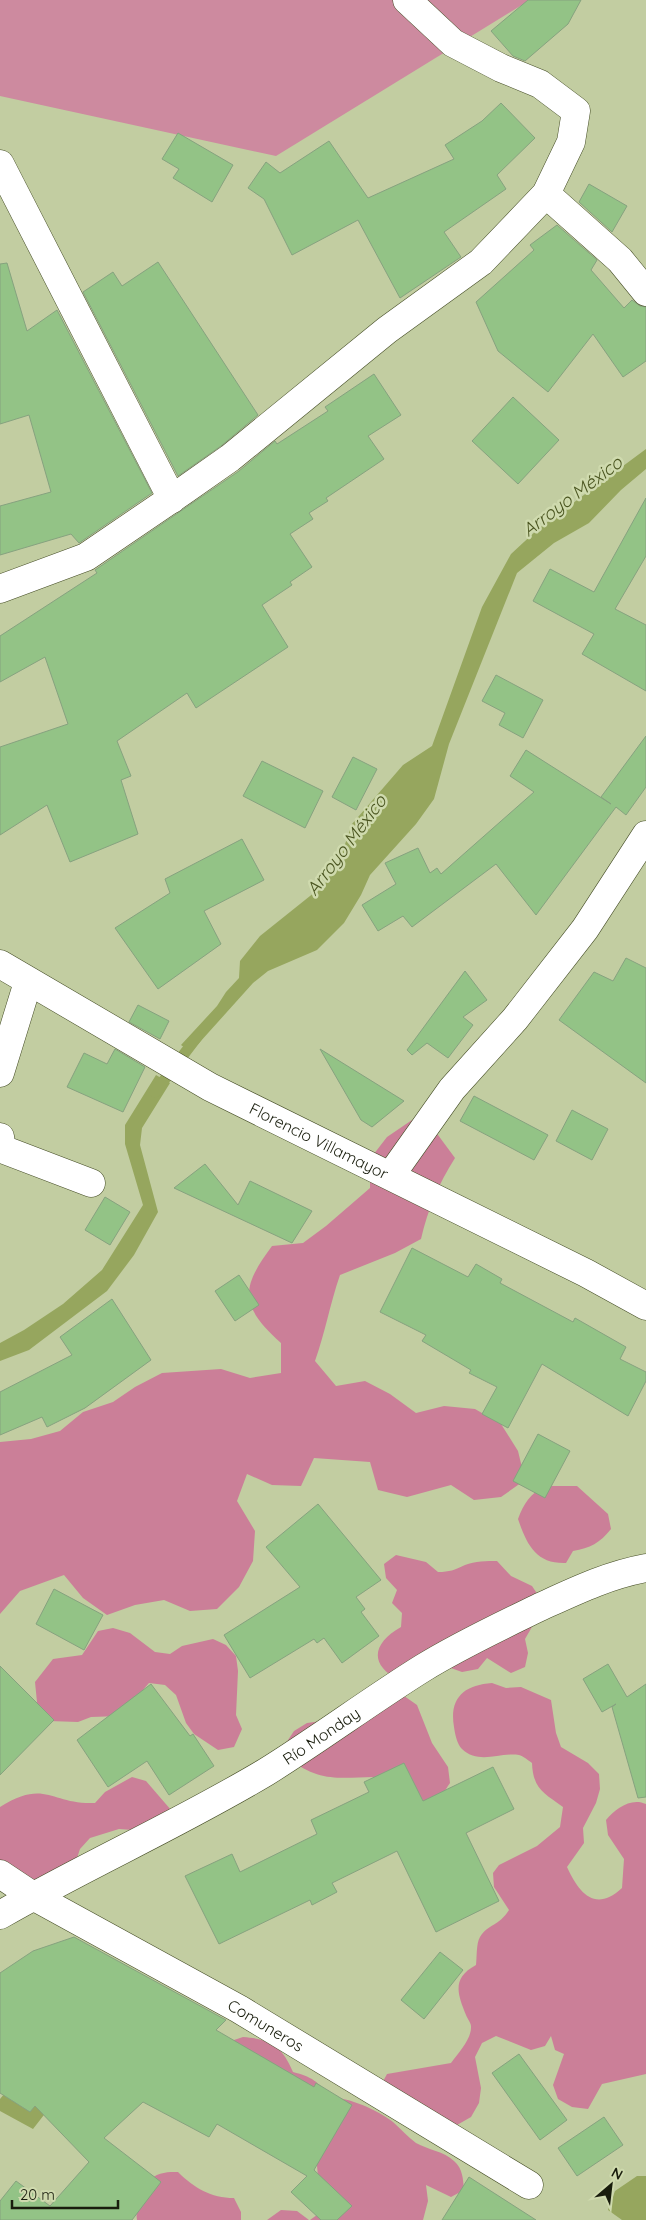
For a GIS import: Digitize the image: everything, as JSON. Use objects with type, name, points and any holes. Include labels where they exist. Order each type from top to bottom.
[{"type":"street","points":[[0,589],[86,557],[230,458],[387,330],[481,262],[546,194],[571,142],[576,111],[540,84],[501,68],[453,43],[407,0]]},
{"type":"street","points":[[0,164],[172,499]]},
{"type":"street","points":[[546,194],[620,260],[646,292]]},
{"type":"street","points":[[391,1175],[452,1089],[515,1020],[585,929],[646,835]]},
{"type":"street","name":"Florencio Villamayor","points":[[0,964],[173,1066],[586,1273],[646,1306]]},
{"type":"street","points":[[0,1073],[28,982]]},
{"type":"street","points":[[0,1138],[2,1149],[91,1183]]},
{"type":"street","name":"Río Monday","points":[[0,1916],[33,1896],[174,1824],[267,1771],[425,1666],[512,1621],[586,1586],[621,1572],[646,1568]]},
{"type":"street","name":"Comuneros","points":[[0,1874],[33,1896],[239,2009],[529,2185]]},
{"type":"shaded area","points":[[0,0],[530,0],[276,156],[0,96]]},
{"type":"shaded area","points":[[412,1120],[438,1135],[455,1158],[434,1197],[421,1239],[395,1253],[340,1275],[315,1361],[336,1386],[365,1381],[390,1394],[416,1413],[444,1406],[475,1409],[501,1424],[518,1451],[525,1480],[501,1497],[474,1500],[451,1485],[407,1497],[378,1490],[370,1462],[314,1458],[301,1486],[272,1485],[247,1474],[237,1501],[255,1531],[253,1561],[239,1587],[217,1609],[190,1611],[164,1600],[135,1605],[107,1615],[83,1598],[64,1575],[20,1591],[0,1614],[0,1442],[31,1439],[60,1431],[83,1412],[113,1402],[135,1387],[162,1373],[221,1369],[250,1378],[281,1373],[281,1343],[258,1318],[249,1297],[254,1274],[272,1246],[303,1243],[370,1188],[370,1159],[387,1137]]},
{"type":"shaded area","points":[[545,1486],[577,1486],[608,1514],[611,1529],[607,1534],[594,1544],[573,1551],[566,1563],[547,1560],[534,1551],[525,1537],[518,1519],[528,1500],[535,1492]]},
{"type":"shaded area","points":[[396,1555],[426,1562],[438,1572],[446,1572],[473,1563],[497,1561],[511,1576],[532,1586],[540,1598],[540,1613],[525,1639],[528,1653],[525,1667],[511,1673],[487,1658],[478,1669],[462,1672],[448,1667],[399,1680],[389,1674],[382,1667],[378,1654],[385,1640],[401,1627],[402,1613],[392,1603],[397,1590],[386,1578],[384,1564]]},
{"type":"shaded area","points":[[113,1628],[130,1633],[155,1652],[170,1654],[182,1646],[213,1639],[226,1645],[236,1656],[238,1671],[236,1715],[242,1729],[234,1747],[218,1750],[194,1734],[186,1723],[176,1695],[165,1685],[149,1683],[120,1716],[91,1717],[78,1722],[49,1721],[38,1712],[35,1682],[53,1659],[82,1655],[98,1631]]},
{"type":"shaded area","points":[[492,1683],[506,1688],[521,1687],[551,1700],[556,1733],[561,1747],[588,1763],[599,1774],[600,1789],[596,1803],[583,1828],[584,1843],[567,1867],[577,1885],[589,1897],[604,1899],[622,1888],[624,1859],[608,1835],[606,1820],[619,1808],[629,1803],[640,1802],[646,1804],[646,2074],[602,2084],[588,2109],[572,2107],[558,2099],[553,2085],[564,2054],[555,2050],[551,2036],[545,2046],[531,2050],[496,2036],[482,2043],[475,2057],[481,2088],[479,2103],[471,2117],[457,2125],[426,2131],[380,2087],[387,2074],[451,2063],[464,2046],[471,2031],[471,2026],[460,2000],[460,1981],[468,1970],[476,1965],[477,1947],[480,1937],[509,1910],[494,1887],[493,1873],[499,1865],[537,1846],[560,1827],[563,1807],[550,1798],[537,1785],[532,1763],[524,1757],[519,1755],[475,1756],[462,1749],[456,1739],[453,1717],[456,1701],[466,1690],[482,1684]]},
{"type":"shaded area","points":[[397,1691],[417,1705],[432,1743],[448,1767],[450,1783],[441,1796],[433,1801],[424,1802],[405,1798],[388,1789],[374,1777],[339,1778],[319,1775],[299,1766],[288,1758],[286,1743],[294,1731],[307,1723],[322,1721]]},
{"type":"shaded area","points":[[132,1777],[146,1781],[171,1810],[133,1830],[119,1829],[90,1838],[80,1849],[75,1864],[46,1877],[38,1879],[22,1878],[0,1869],[0,1807],[28,1794],[48,1795],[80,1803],[95,1803],[105,1792]]},
{"type":"shaded area","points":[[243,2037],[268,2042],[280,2050],[293,2072],[314,2080],[329,2097],[354,2102],[371,2109],[393,2122],[416,2143],[450,2158],[461,2171],[464,2190],[451,2197],[426,2185],[428,2201],[423,2220],[310,2220],[321,2212],[316,2154],[228,2042]]},
{"type":"shaded area","points":[[178,2172],[203,2191],[226,2198],[234,2198],[241,2212],[241,2220],[137,2220],[139,2198],[147,2183],[160,2174]]},
{"type":"shaded area","points":[[281,2210],[297,2211],[309,2220],[267,2220]]},
{"type":"water","points":[[646,449],[646,469],[621,490],[589,523],[554,543],[517,573],[449,744],[434,799],[416,824],[370,875],[361,895],[344,923],[317,950],[268,971],[253,983],[191,1052],[181,1045],[217,1006],[226,992],[239,978],[240,961],[260,936],[325,884],[342,853],[352,824],[403,765],[432,746],[482,607],[511,554],[538,529]]},
{"type":"water","points":[[156,1075],[170,1083],[142,1128],[140,1145],[158,1212],[134,1255],[107,1291],[29,1350],[0,1361],[0,1343],[24,1330],[63,1304],[102,1270],[143,1205],[125,1144],[125,1125]]},
{"type":"water","points":[[37,2054],[75,2075],[33,2129],[0,2111],[0,2099]]},
{"type":"water","points":[[637,2176],[646,2176],[646,2220],[622,2220],[608,2210],[615,2191]]},
{"type":"building","points":[[528,0],[581,0],[568,24],[525,61],[513,56],[491,31]]},
{"type":"building","points":[[501,103],[535,138],[497,175],[506,189],[444,232],[461,257],[400,298],[358,220],[292,255],[264,199],[248,188],[266,162],[280,173],[329,141],[368,198],[454,159],[445,145],[482,121]]},
{"type":"building","points":[[178,133],[233,165],[212,202],[173,178],[179,169],[162,159]]},
{"type":"building","points":[[589,184],[627,206],[612,232],[579,202]]},
{"type":"building","points":[[557,225],[597,260],[591,270],[624,308],[632,300],[640,306],[646,307],[646,361],[623,377],[593,334],[548,392],[498,351],[476,302],[534,250],[530,245]]},
{"type":"building","points":[[158,262],[258,415],[221,446],[178,476],[83,292],[113,272],[122,286]]},
{"type":"building","points":[[7,263],[27,331],[57,310],[152,493],[79,543],[71,534],[0,555],[0,506],[51,492],[29,415],[0,424],[0,264]]},
{"type":"building","points":[[374,374],[401,415],[368,436],[384,459],[326,498],[328,501],[309,513],[313,519],[290,534],[312,567],[290,582],[292,585],[262,605],[288,647],[196,708],[187,693],[117,741],[131,776],[121,780],[138,834],[70,862],[47,805],[0,835],[0,747],[68,724],[45,657],[0,682],[0,636],[97,573],[95,570],[239,471],[275,441],[277,444],[328,411],[325,407]]},
{"type":"building","points":[[513,397],[559,440],[518,484],[472,441]]},
{"type":"building","points":[[646,498],[646,556],[615,609],[646,625],[646,691],[582,654],[594,634],[533,601],[550,569],[594,592]]},
{"type":"building","points":[[496,675],[543,700],[523,738],[499,725],[505,713],[482,701]]},
{"type":"building","points":[[646,736],[646,787],[626,815],[616,807],[536,915],[496,864],[412,927],[403,916],[378,931],[362,905],[396,884],[385,863],[418,848],[430,873],[437,868],[441,874],[534,792],[510,776],[526,750],[611,804],[601,797]]},
{"type":"building","points":[[353,757],[377,769],[356,810],[332,797]]},
{"type":"building","points":[[262,761],[323,791],[305,828],[243,796]]},
{"type":"building","points":[[242,839],[264,880],[204,911],[221,944],[158,989],[115,928],[170,893],[165,879]]},
{"type":"building","points":[[626,958],[646,968],[646,1083],[559,1020],[594,972],[613,981]]},
{"type":"building","points":[[465,971],[487,1000],[463,1017],[473,1025],[448,1058],[427,1043],[412,1055],[407,1050]]},
{"type":"building","points":[[138,1005],[169,1021],[160,1039],[129,1022]]},
{"type":"building","points":[[115,1049],[145,1067],[123,1112],[67,1087],[84,1053],[107,1064]]},
{"type":"building","points":[[320,1049],[404,1101],[372,1127],[361,1120]]},
{"type":"building","points":[[474,1096],[548,1135],[534,1160],[460,1121]]},
{"type":"building","points":[[572,1110],[608,1129],[592,1160],[556,1141]]},
{"type":"building","points":[[205,1164],[238,1205],[250,1181],[312,1211],[292,1243],[174,1188]]},
{"type":"building","points":[[105,1197],[130,1212],[110,1245],[85,1230]]},
{"type":"building","points":[[412,1248],[468,1277],[476,1264],[502,1279],[500,1283],[573,1322],[575,1318],[626,1347],[620,1359],[646,1372],[646,1381],[628,1416],[542,1364],[508,1428],[482,1414],[497,1387],[469,1373],[471,1370],[422,1341],[426,1335],[380,1312]]},
{"type":"building","points":[[239,1275],[259,1305],[235,1321],[215,1291]]},
{"type":"building","points":[[112,1299],[151,1360],[85,1408],[47,1427],[42,1417],[0,1435],[0,1392],[72,1355],[60,1337]]},
{"type":"building","points":[[538,1434],[570,1451],[545,1498],[513,1481]]},
{"type":"building","points":[[318,1504],[381,1580],[356,1597],[365,1609],[361,1612],[379,1636],[342,1663],[324,1638],[317,1643],[314,1639],[250,1678],[224,1635],[300,1587],[266,1547]]},
{"type":"building","points":[[54,1589],[103,1615],[84,1650],[36,1624]]},
{"type":"building","points":[[608,1664],[627,1697],[646,1684],[646,1797],[638,1798],[612,1707],[616,1704],[602,1712],[583,1679]]},
{"type":"building","points":[[0,1666],[54,1720],[0,1775]]},
{"type":"building","points":[[151,1684],[190,1736],[193,1734],[214,1766],[169,1795],[147,1761],[108,1787],[77,1740]]},
{"type":"building","points":[[404,1763],[423,1801],[493,1767],[514,1809],[466,1833],[499,1901],[436,1932],[397,1851],[332,1883],[337,1892],[312,1905],[310,1900],[219,1944],[185,1876],[232,1854],[240,1872],[317,1834],[311,1820],[369,1792],[364,1782]]},
{"type":"building","points":[[74,1937],[226,2020],[216,2030],[314,2087],[316,2083],[352,2105],[314,2170],[352,2206],[337,2220],[321,2220],[291,2192],[307,2176],[217,2124],[209,2137],[143,2102],[104,2138],[161,2182],[132,2220],[0,2220],[0,2201],[16,2181],[50,2206],[89,2162],[35,2106],[30,2112],[0,2093],[0,1973],[33,1951]]},
{"type":"building","points":[[440,1952],[463,1970],[424,2019],[401,2000]]},
{"type":"building","points":[[519,2054],[567,2120],[540,2140],[492,2073]]},
{"type":"building","points":[[604,2117],[623,2145],[577,2176],[558,2148]]},
{"type":"building","points":[[469,2177],[536,2220],[442,2220]]},
{"type":"waterway","name":"Arroyo México","points":[[155,1092],[197,1037]]}]
